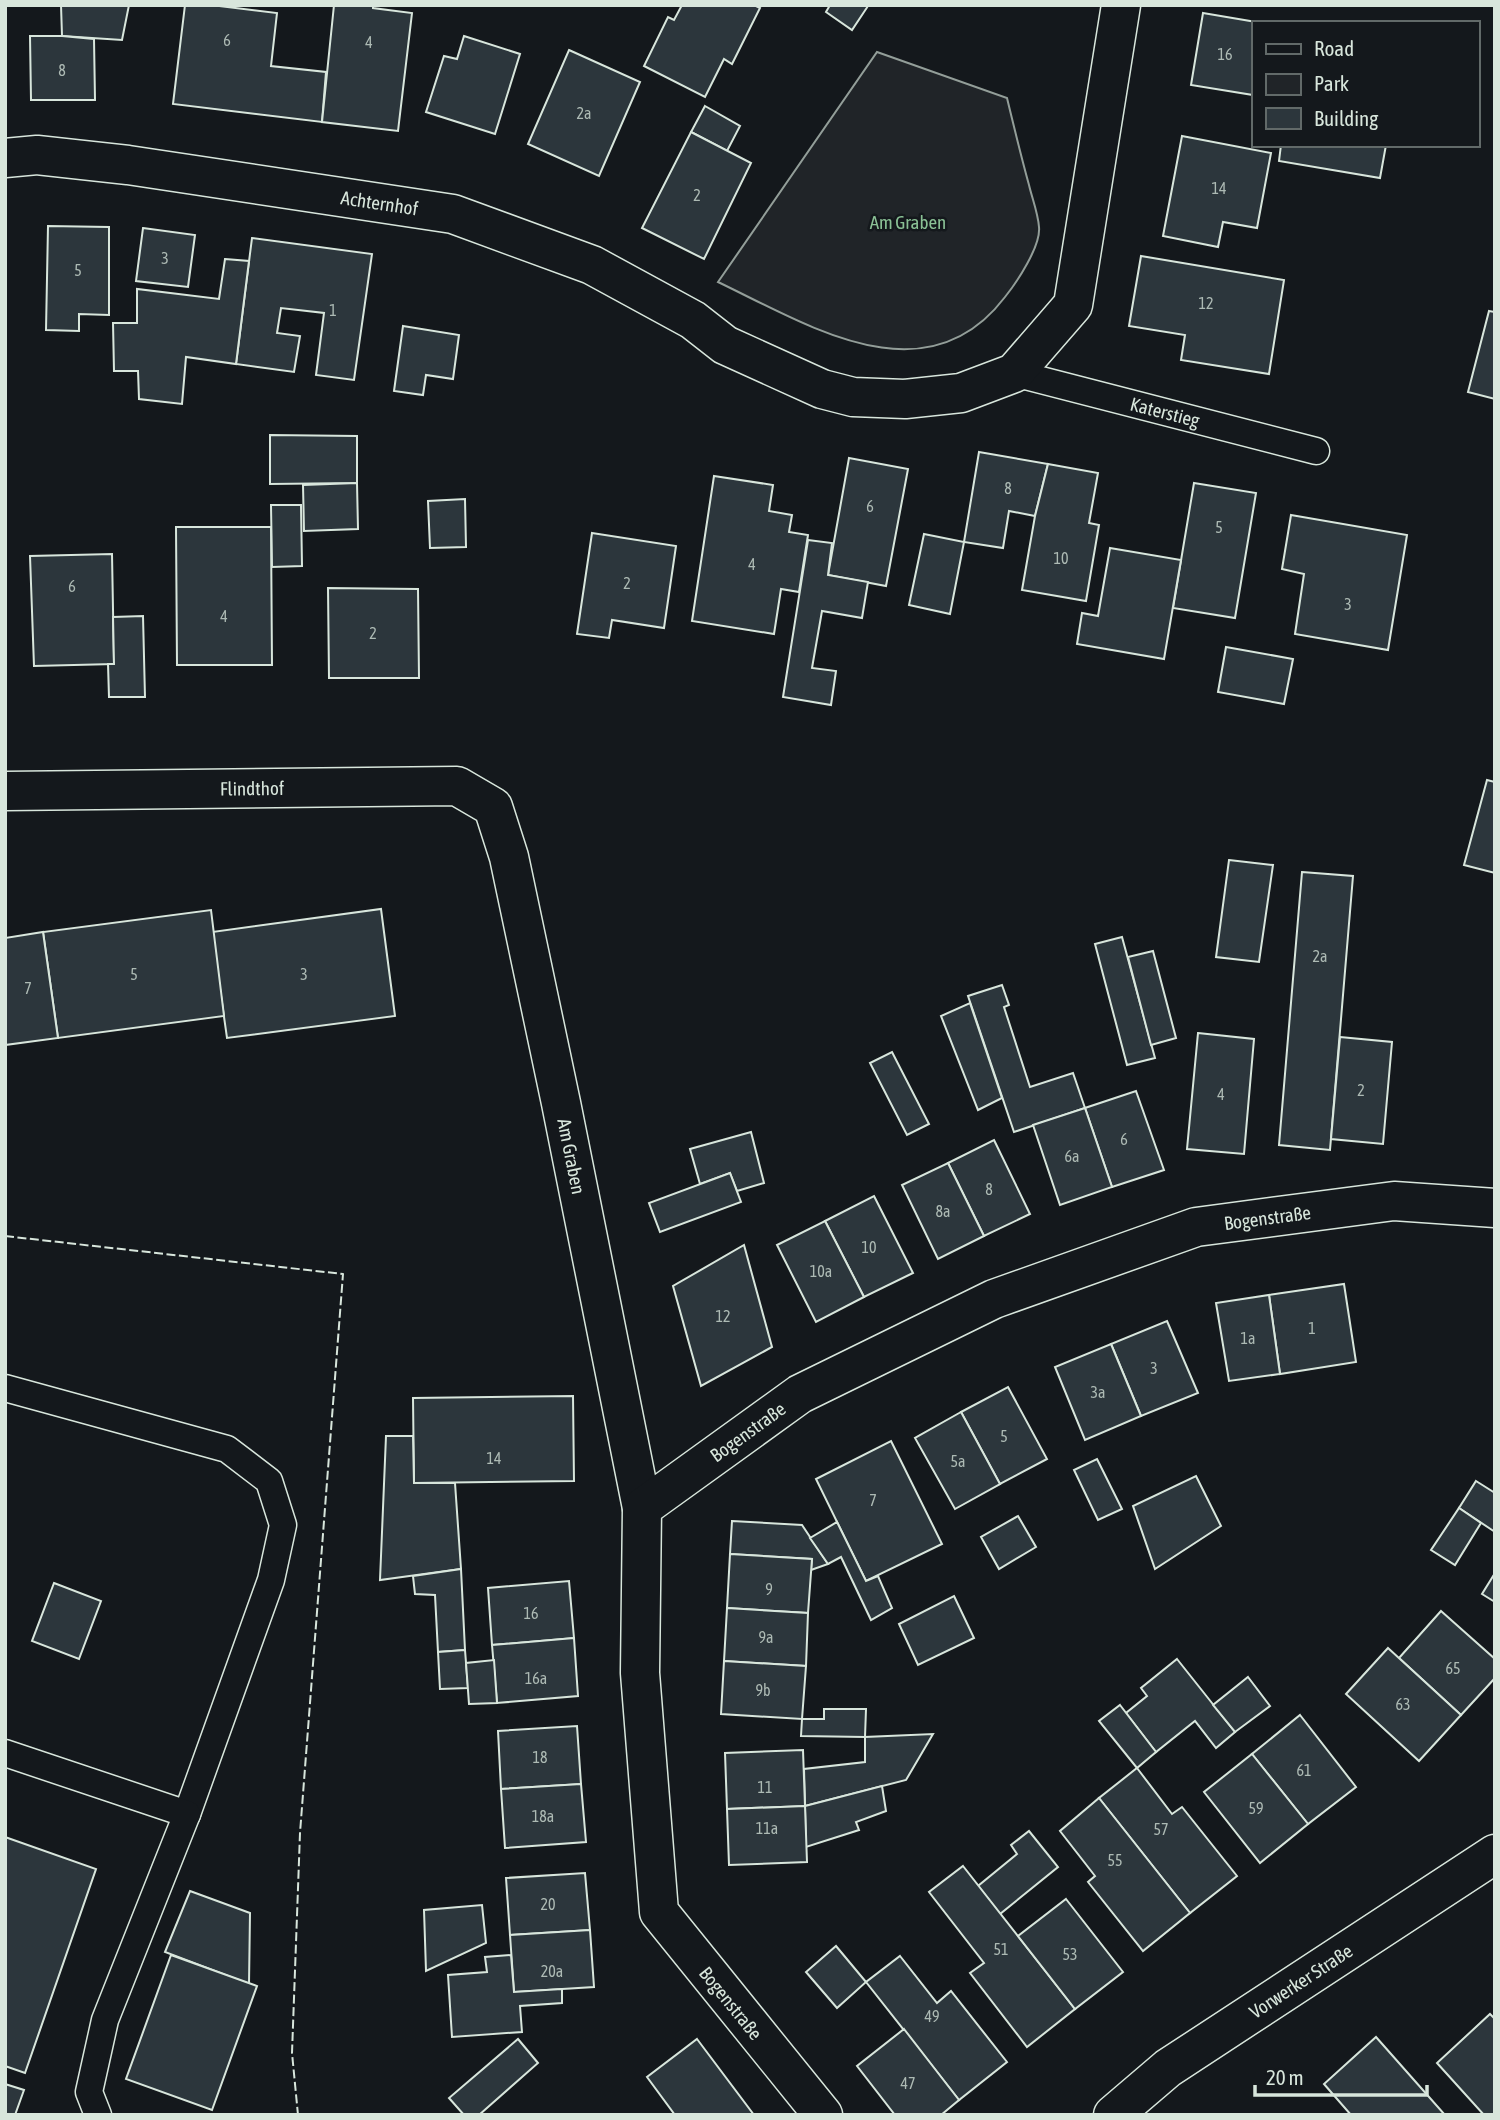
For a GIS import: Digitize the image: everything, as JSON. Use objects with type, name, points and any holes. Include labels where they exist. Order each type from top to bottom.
[{"type":"street","points":[[1014,373],[1073,305],[1121,5]]},
{"type":"street","name":"Achternhof","points":[[5,158],[37,155],[128,165],[453,214],[592,265],[693,320],[725,345],[822,389],[853,397],[905,399],[961,393],[1014,373]]},
{"type":"street","name":"Flindthof","points":[[5,791],[457,786],[493,807]]},
{"type":"street","name":"Am Graben","points":[[493,807],[512,871],[642,1508]]},
{"type":"street","name":"Bogenstraße","points":[[823,2115],[659,1912],[640,1673],[642,1508],[800,1394],[993,1299],[1196,1227],[1394,1201],[1495,1208]]},
{"type":"street","name":"Vorwerker Straße","points":[[1113,2115],[1168,2068],[1495,1854]]},
{"type":"lane","name":"Katerstieg","points":[[1014,373],[1316,451]]},
{"type":"lane","points":[[5,1388],[227,1449],[269,1481],[283,1525],[271,1580],[187,1814],[105,2020],[89,2092],[98,2115]]},
{"type":"lane","points":[[5,1752],[187,1814]]},
{"type":"green space","name":"Am Graben","points":[[877,52],[1007,98],[1037,216],[1039,235],[1036,244],[1022,273],[1005,297],[974,328],[939,345],[903,349],[866,345],[790,317],[718,282]]},
{"type":"building","points":[[61,5],[129,5],[122,40],[62,36]]},
{"type":"building","points":[[185,5],[211,5],[277,13],[271,66],[326,72],[322,122],[173,104]]},
{"type":"building","points":[[334,5],[373,5],[373,8],[412,13],[398,131],[322,122]]},
{"type":"building","points":[[682,5],[754,5],[760,8],[732,64],[724,59],[705,97],[644,66],[668,17],[674,20]]},
{"type":"building","points":[[830,5],[868,6],[852,30],[826,12]]},
{"type":"building","points":[[1203,13],[1252,21],[1252,95],[1191,85]]},
{"type":"building","points":[[30,36],[94,39],[95,100],[31,100]]},
{"type":"building","points":[[464,36],[520,54],[495,134],[426,112],[444,56],[457,59]]},
{"type":"building","points":[[569,50],[640,82],[599,176],[528,144]]},
{"type":"building","points":[[705,106],[740,126],[727,151],[691,132]]},
{"type":"building","points":[[691,132],[751,163],[704,259],[642,228]]},
{"type":"building","points":[[1182,136],[1271,153],[1257,228],[1223,222],[1218,247],[1163,236]]},
{"type":"building","points":[[1281,147],[1386,147],[1380,178],[1279,161]]},
{"type":"building","points":[[48,226],[109,227],[109,315],[79,314],[79,331],[46,330]]},
{"type":"building","points":[[143,228],[195,235],[188,287],[136,281]]},
{"type":"building","points":[[252,238],[372,254],[354,380],[316,375],[324,313],[281,308],[277,333],[300,336],[294,372],[236,364]]},
{"type":"building","points":[[1141,256],[1284,280],[1269,374],[1181,360],[1185,335],[1129,326]]},
{"type":"building","points":[[225,259],[249,261],[236,364],[186,357],[182,404],[139,399],[138,371],[114,371],[113,323],[137,323],[137,289],[219,299]]},
{"type":"building","points":[[1489,311],[1495,312],[1495,399],[1468,392]]},
{"type":"building","points":[[403,326],[459,335],[453,379],[426,375],[423,395],[394,391]]},
{"type":"building","points":[[270,435],[357,436],[357,483],[270,484]]},
{"type":"building","points":[[979,452],[1048,464],[1035,516],[1009,511],[1003,548],[964,542]]},
{"type":"building","points":[[849,458],[908,469],[886,586],[828,575]]},
{"type":"building","points":[[1048,464],[1098,473],[1089,523],[1099,525],[1086,601],[1022,590],[1035,516]]},
{"type":"building","points":[[714,476],[773,485],[769,511],[792,515],[789,532],[808,535],[799,592],[781,589],[774,634],[692,621]]},
{"type":"building","points":[[357,483],[358,529],[304,531],[303,485]]},
{"type":"building","points":[[1194,483],[1256,493],[1235,618],[1173,608]]},
{"type":"building","points":[[465,499],[466,547],[430,548],[428,501]]},
{"type":"building","points":[[271,505],[301,505],[302,566],[272,567]]},
{"type":"building","points":[[1291,515],[1407,535],[1388,650],[1295,634],[1304,574],[1282,569]]},
{"type":"building","points":[[176,527],[271,527],[272,665],[177,665]]},
{"type":"building","points":[[592,533],[676,546],[664,628],[612,620],[609,638],[577,634]]},
{"type":"building","points":[[924,534],[964,542],[950,614],[909,605]]},
{"type":"building","points":[[808,540],[832,543],[828,575],[868,582],[862,618],[822,611],[812,668],[836,671],[831,705],[783,697]]},
{"type":"building","points":[[1110,548],[1181,560],[1164,659],[1077,644],[1082,613],[1098,616]]},
{"type":"building","points":[[112,554],[114,664],[34,666],[30,556]]},
{"type":"building","points":[[328,588],[418,589],[419,678],[329,678]]},
{"type":"building","points":[[143,616],[145,697],[109,697],[108,664],[114,664],[113,617]]},
{"type":"building","points":[[1226,647],[1293,659],[1284,704],[1218,692]]},
{"type":"building","points":[[1487,780],[1495,782],[1495,873],[1464,865]]},
{"type":"building","points":[[1229,860],[1273,865],[1259,962],[1216,957]]},
{"type":"building","points":[[1302,872],[1353,876],[1330,1150],[1279,1145]]},
{"type":"building","points":[[381,909],[395,1016],[227,1038],[212,932]]},
{"type":"building","points":[[211,910],[224,1016],[58,1038],[43,932]]},
{"type":"building","points":[[43,932],[58,1038],[5,1045],[5,938]]},
{"type":"building","points":[[1122,937],[1155,1058],[1127,1065],[1095,944]]},
{"type":"building","points":[[1153,951],[1176,1038],[1151,1045],[1128,957]]},
{"type":"building","points":[[1002,985],[1009,1005],[1004,1007],[1030,1087],[1073,1073],[1085,1108],[1014,1132],[968,996]]},
{"type":"building","points":[[970,1003],[1002,1098],[978,1110],[941,1016]]},
{"type":"building","points":[[1198,1033],[1254,1039],[1244,1154],[1187,1149]]},
{"type":"building","points":[[1340,1037],[1392,1042],[1383,1144],[1331,1139]]},
{"type":"building","points":[[892,1052],[929,1124],[907,1135],[870,1063]]},
{"type":"building","points":[[1136,1091],[1164,1170],[1112,1187],[1085,1108]]},
{"type":"building","points":[[1085,1108],[1112,1187],[1060,1205],[1033,1125]]},
{"type":"building","points":[[751,1132],[764,1183],[737,1191],[730,1173],[700,1184],[690,1149]]},
{"type":"building","points":[[994,1140],[1030,1214],[984,1236],[948,1163]]},
{"type":"building","points":[[948,1163],[984,1236],[938,1259],[902,1185]]},
{"type":"building","points":[[730,1173],[741,1202],[660,1232],[649,1203]]},
{"type":"building","points":[[874,1196],[913,1273],[864,1297],[825,1221]]},
{"type":"building","points":[[825,1221],[864,1297],[816,1322],[777,1245]]},
{"type":"building","points":[[744,1245],[772,1347],[701,1386],[673,1286]]},
{"type":"building","points":[[1344,1284],[1356,1362],[1280,1374],[1269,1295]]},
{"type":"building","points":[[1269,1295],[1280,1374],[1229,1381],[1216,1303]]},
{"type":"building","points":[[1167,1321],[1198,1393],[1141,1416],[1111,1344]]},
{"type":"building","points":[[1111,1344],[1141,1416],[1085,1440],[1055,1367]]},
{"type":"building","points":[[1008,1387],[1047,1459],[1000,1484],[961,1412]]},
{"type":"building","points":[[573,1396],[574,1481],[414,1483],[413,1398]]},
{"type":"building","points":[[961,1412],[1000,1484],[955,1509],[915,1438]]},
{"type":"building","points":[[386,1436],[413,1436],[414,1483],[455,1483],[461,1569],[380,1580]]},
{"type":"building","points":[[891,1441],[942,1544],[866,1581],[816,1479]]},
{"type":"building","points":[[1097,1459],[1122,1509],[1098,1520],[1074,1470]]},
{"type":"building","points":[[1196,1476],[1221,1526],[1155,1569],[1133,1506]]},
{"type":"building","points":[[1476,1481],[1495,1493],[1495,1532],[1459,1508]]},
{"type":"building","points":[[1459,1508],[1481,1523],[1455,1565],[1431,1550]]},
{"type":"building","points":[[1018,1516],[1036,1547],[999,1569],[981,1537]]},
{"type":"building","points":[[732,1521],[802,1525],[828,1564],[811,1570],[812,1559],[730,1554]]},
{"type":"building","points":[[837,1522],[866,1581],[878,1576],[892,1608],[871,1620],[841,1557],[828,1564],[810,1538]]},
{"type":"building","points":[[730,1554],[812,1559],[808,1613],[727,1608]]},
{"type":"building","points":[[461,1569],[465,1650],[438,1652],[435,1595],[415,1594],[413,1576]]},
{"type":"building","points":[[1495,1573],[1495,1602],[1482,1594]]},
{"type":"building","points":[[569,1581],[574,1638],[492,1645],[488,1588]]},
{"type":"building","points":[[54,1583],[101,1601],[79,1659],[32,1641]]},
{"type":"building","points":[[954,1596],[974,1638],[918,1665],[899,1624]]},
{"type":"building","points":[[727,1608],[808,1613],[806,1666],[724,1661]]},
{"type":"building","points":[[1441,1611],[1495,1659],[1495,1678],[1461,1715],[1399,1658]]},
{"type":"building","points":[[574,1638],[578,1696],[497,1703],[492,1645]]},
{"type":"building","points":[[1388,1648],[1461,1715],[1419,1761],[1346,1694]]},
{"type":"building","points":[[465,1650],[468,1688],[440,1689],[438,1652]]},
{"type":"building","points":[[1177,1659],[1235,1732],[1216,1748],[1195,1721],[1156,1752],[1126,1713],[1147,1696],[1141,1688]]},
{"type":"building","points":[[494,1660],[497,1703],[469,1704],[466,1663]]},
{"type":"building","points":[[724,1661],[806,1666],[802,1719],[721,1714]]},
{"type":"building","points":[[1248,1677],[1270,1706],[1235,1732],[1213,1705]]},
{"type":"building","points":[[1120,1705],[1156,1752],[1137,1768],[1099,1721]]},
{"type":"building","points":[[824,1709],[866,1709],[865,1737],[801,1736],[802,1719],[824,1719]]},
{"type":"building","points":[[1300,1715],[1356,1787],[1308,1824],[1252,1754]]},
{"type":"building","points":[[577,1726],[581,1784],[501,1789],[498,1731]]},
{"type":"building","points":[[933,1734],[906,1780],[805,1806],[804,1769],[865,1762],[865,1737]]},
{"type":"building","points":[[803,1750],[805,1806],[727,1809],[725,1753]]},
{"type":"building","points":[[1252,1754],[1308,1824],[1260,1863],[1204,1792]]},
{"type":"building","points":[[1137,1768],[1172,1814],[1182,1807],[1237,1876],[1190,1913],[1099,1798]]},
{"type":"building","points":[[581,1784],[586,1842],[505,1848],[501,1789]]},
{"type":"building","points":[[882,1786],[886,1811],[856,1822],[859,1830],[806,1847],[805,1806]]},
{"type":"building","points":[[1099,1798],[1190,1913],[1143,1951],[1088,1882],[1095,1876],[1060,1831]]},
{"type":"building","points":[[805,1806],[807,1862],[729,1865],[727,1809]]},
{"type":"building","points":[[1029,1831],[1058,1867],[1000,1914],[978,1886],[1017,1854],[1011,1845]]},
{"type":"building","points":[[5,1837],[96,1869],[25,2073],[5,2066]]},
{"type":"building","points":[[963,1866],[1075,2009],[1027,2047],[970,1973],[984,1963],[929,1892]]},
{"type":"building","points":[[585,1873],[590,1930],[510,1935],[506,1878]]},
{"type":"building","points":[[190,1891],[250,1913],[249,1984],[165,1952]]},
{"type":"building","points":[[1066,1899],[1123,1972],[1075,2009],[1018,1936]]},
{"type":"building","points":[[482,1905],[486,1943],[426,1971],[424,1910]]},
{"type":"building","points":[[590,1930],[594,1987],[514,1992],[510,1935]]},
{"type":"building","points":[[836,1946],[866,1982],[837,2008],[806,1972]]},
{"type":"building","points":[[171,1955],[257,1986],[212,2110],[126,2079]]},
{"type":"building","points":[[511,1955],[514,1992],[562,1989],[562,2003],[520,2006],[522,2032],[452,2037],[448,1975],[487,1972],[485,1957]]},
{"type":"building","points":[[900,1956],[937,2003],[951,1991],[1007,2062],[959,2100],[866,1982]]},
{"type":"building","points":[[1490,2014],[1495,2019],[1495,2115],[1484,2115],[1437,2063]]},
{"type":"building","points":[[904,2029],[959,2100],[941,2115],[895,2115],[857,2066]]},
{"type":"building","points":[[1376,2037],[1445,2115],[1351,2115],[1324,2084]]},
{"type":"building","points":[[518,2039],[538,2063],[479,2115],[464,2115],[449,2098]]},
{"type":"building","points":[[697,2039],[754,2115],[675,2115],[647,2077]]},
{"type":"building","points":[[5,2084],[24,2090],[15,2115],[5,2115]]},
{"type":"fence","points":[[5,1236],[343,1274],[300,1833],[292,2053],[298,2115]]}]
